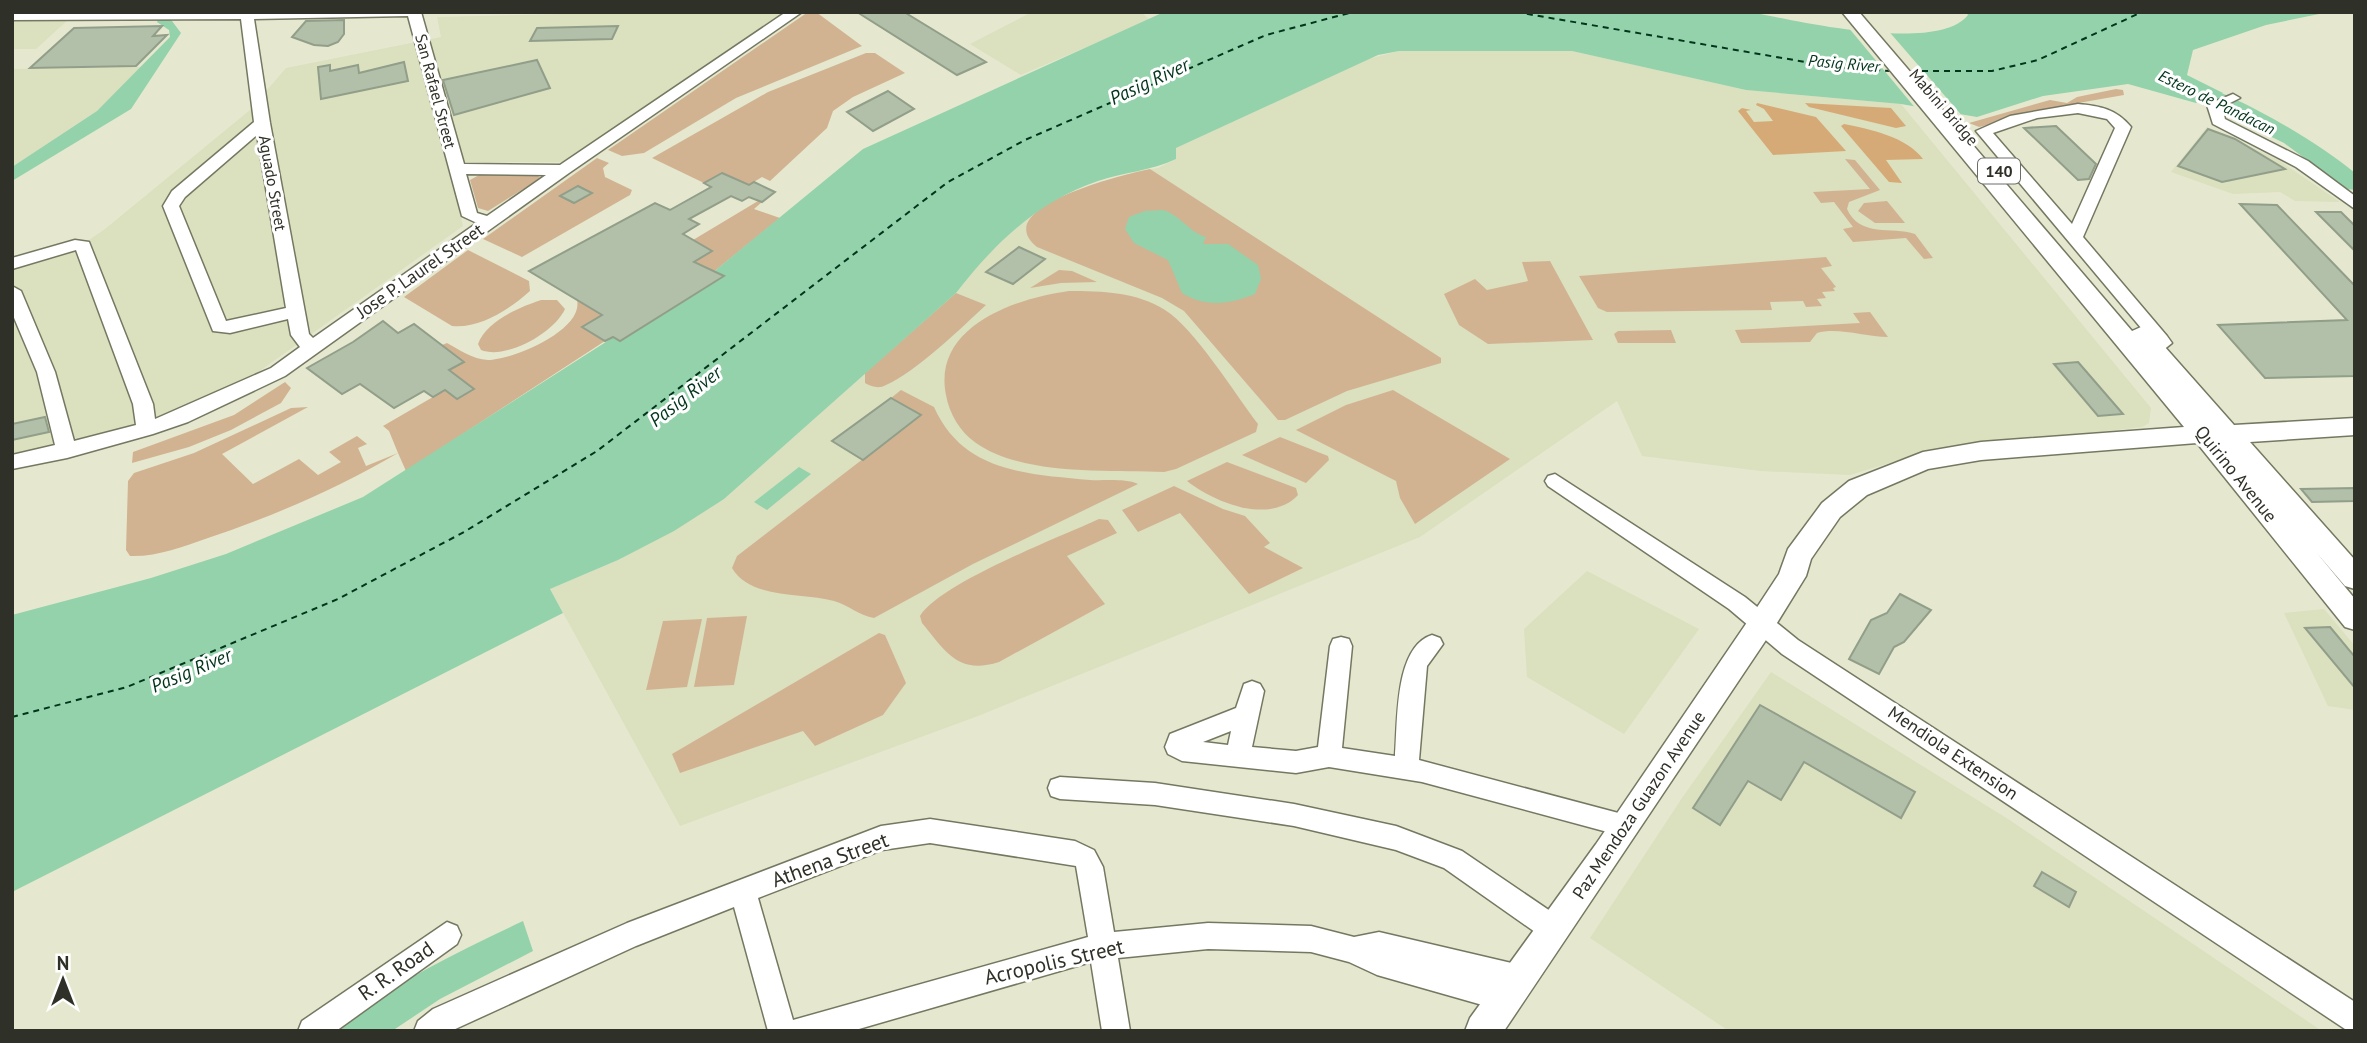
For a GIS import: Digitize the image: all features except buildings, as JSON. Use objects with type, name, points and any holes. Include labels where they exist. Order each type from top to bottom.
[{"type":"main road","name":"Mabini Bridge","points":[[1850,12],[2127,329]]},
{"type":"main road","name":"Mabini Bridge","points":[[1862,12],[2127,329]]},
{"type":"main road","name":"Quirino Avenue","points":[[2127,329],[2155,347],[2219,438]]},
{"type":"main road","name":"Quirino Avenue","points":[[2127,329],[2351,600]]},
{"type":"main road","name":"Paz Mendoza Guazon Avenue","points":[[1483,1031],[1626,826],[1791,576],[1810,562],[1841,524],[1869,499],[1931,472],[2024,459],[2355,426]]},
{"type":"street","points":[[12,16],[406,12]]},
{"type":"street","name":"San Rafael Street","points":[[414,12],[470,216],[489,222]]},
{"type":"street","name":"Jose P. Laurel Street","points":[[12,462],[67,451],[146,429],[205,408],[278,372],[563,170],[795,12]]},
{"type":"street","name":"Aguado Street","points":[[247,15],[262,123],[300,335],[311,348]]},
{"type":"street","points":[[2225,101],[2215,115],[2225,126],[2302,164],[2355,204]]},
{"type":"street","points":[[2074,237],[2123,127],[2119,120],[2096,109],[2064,108],[1984,131],[2161,340],[2163,343],[2155,347]]},
{"type":"street","points":[[262,123],[178,194],[171,206],[219,327],[230,327],[296,312]]},
{"type":"street","name":"San Rafael Street","points":[[458,169],[563,170]]},
{"type":"street","points":[[12,264],[80,245],[143,404],[146,429]]},
{"type":"street","points":[[12,291],[46,372],[67,451]]},
{"type":"street","name":"Mendiola Extension","points":[[1555,481],[1762,623],[1790,647],[2355,1020]]},
{"type":"street","points":[[1406,768],[1416,663],[1432,644]]},
{"type":"street","points":[[1329,756],[1341,646]]},
{"type":"street","points":[[1238,757],[1249,703],[1179,741],[1177,745],[1182,751],[1238,757],[1296,762],[1329,756],[1406,768],[1626,826]]},
{"type":"street","points":[[1060,788],[1155,793],[1294,815],[1396,838],[1453,859],[1555,930]]},
{"type":"street","name":"Athena Street","points":[[428,1031],[443,1019],[551,968],[881,838],[930,831],[1076,853],[1085,858],[1090,867],[1116,1031]]},
{"type":"street","points":[[743,892],[782,1031]]},
{"type":"street","name":"R. R. Road","points":[[312,1031],[446,935]]},
{"type":"street","name":"Acropolis Street","points":[[801,1031],[1102,946],[1208,936],[1311,939],[1354,950],[1377,962],[1513,988]]},
{"type":"shaded area","points":[[789,12],[563,162],[448,162],[463,226],[240,385],[162,420],[12,454],[12,264],[89,240],[105,229],[250,110],[286,68],[441,37],[437,17]]},
{"type":"shaded area","points":[[808,12],[816,12],[862,46],[736,98],[644,153],[622,156],[608,150]]},
{"type":"shaded area","points":[[1032,12],[1141,12],[1150,20],[1021,75],[970,44]]},
{"type":"shaded area","points":[[70,18],[36,49],[12,49],[12,21]]},
{"type":"shaded area","points":[[1399,51],[1572,51],[1746,90],[1901,104],[2151,408],[2149,423],[2142,427],[1929,451],[1850,475],[1760,471],[1642,456],[1617,401],[1420,537],[978,716],[680,826],[550,589],[618,560],[724,499],[956,293],[986,255],[1036,211],[1134,172],[1158,168],[1176,159],[1176,148],[1368,59]]},
{"type":"shaded area","points":[[866,53],[875,53],[905,73],[853,97],[833,111],[827,128],[770,181],[762,177],[749,185],[722,173],[704,183],[652,158],[768,92]]},
{"type":"shaded area","points":[[141,67],[97,111],[12,167],[12,69]]},
{"type":"shaded area","points":[[2123,90],[2124,95],[2067,105],[1979,127],[1969,123],[2050,100],[2067,103],[2077,97]]},
{"type":"shaded area","points":[[1757,103],[1816,117],[1846,151],[1773,155],[1738,111],[1742,108],[1751,110],[1746,111],[1754,122],[1773,121]]},
{"type":"shaded area","points":[[1805,103],[1891,108],[1906,126],[1896,128],[1809,107]]},
{"type":"shaded area","points":[[1844,124],[1876,131],[1898,140],[1916,151],[1923,159],[1886,160],[1902,183],[1889,182],[1841,126]]},
{"type":"shaded area","points":[[2207,127],[2277,159],[2340,202],[2295,201],[2280,192],[2233,194],[2171,172]]},
{"type":"shaded area","points":[[597,158],[609,163],[603,168],[605,177],[632,190],[630,195],[522,257],[483,239]]},
{"type":"shaded area","points":[[1845,159],[1855,160],[1880,190],[1849,202],[1847,209],[1853,218],[1868,228],[1915,234],[1933,258],[1924,259],[1906,238],[1853,242],[1843,229],[1853,227],[1834,202],[1821,203],[1813,192],[1870,189]]},
{"type":"shaded area","points":[[1150,169],[1441,358],[1441,363],[1347,391],[1285,420],[1278,420],[1184,311],[1162,298],[1037,247],[1027,232],[1030,219],[1044,206],[1091,185]]},
{"type":"shaded area","points":[[481,174],[535,174],[541,178],[488,211],[478,208],[470,180]]},
{"type":"shaded area","points":[[758,201],[762,202],[754,209],[780,218],[706,278],[686,267],[712,251],[693,240]]},
{"type":"shaded area","points":[[1887,201],[1905,223],[1875,223],[1858,211],[1864,203]]},
{"type":"shaded area","points":[[468,250],[529,281],[530,291],[494,316],[462,326],[452,326],[404,297]]},
{"type":"shaded area","points":[[1826,257],[1832,266],[1821,268],[1836,287],[1833,288],[1835,291],[1822,292],[1826,298],[1817,299],[1822,306],[1806,307],[1803,301],[1770,302],[1772,310],[1607,312],[1598,308],[1579,276]]},
{"type":"shaded area","points":[[1550,261],[1593,340],[1488,344],[1459,325],[1444,294],[1475,279],[1487,290],[1528,281],[1522,262]]},
{"type":"shaded area","points":[[1059,270],[1072,271],[1097,282],[1061,283],[1030,288]]},
{"type":"shaded area","points":[[1069,291],[1106,292],[1143,299],[1177,319],[1214,363],[1258,424],[1256,432],[1164,472],[1092,471],[1041,466],[995,454],[970,439],[960,428],[947,402],[945,371],[952,351],[965,334],[1004,309],[1026,300]]},
{"type":"shaded area","points":[[956,293],[986,305],[938,349],[898,379],[881,387],[865,383],[865,373]]},
{"type":"shaded area","points":[[541,300],[557,300],[565,309],[551,327],[516,348],[491,352],[481,350],[478,344],[488,328],[514,311]]},
{"type":"shaded area","points":[[577,300],[602,315],[582,327],[605,341],[406,471],[389,431],[383,426],[445,390],[457,399],[473,390],[449,370],[464,362],[442,345],[447,343],[477,358],[499,359],[529,349],[558,332],[576,311]]},
{"type":"shaded area","points":[[1870,312],[1888,337],[1825,331],[1817,333],[1810,342],[1741,343],[1735,330],[1860,323],[1853,313]]},
{"type":"shaded area","points":[[1671,330],[1676,343],[1618,343],[1614,334],[1618,331]]},
{"type":"shaded area","points":[[285,382],[291,388],[281,403],[231,430],[189,447],[132,463],[133,452],[234,415]]},
{"type":"shaded area","points":[[901,390],[934,407],[946,429],[962,445],[999,466],[1043,475],[1120,480],[1138,484],[973,564],[874,618],[834,601],[764,590],[741,578],[732,568],[737,556],[920,415],[891,398]]},
{"type":"shaded area","points":[[1393,390],[1510,459],[1415,524],[1400,498],[1396,481],[1296,430],[1346,405]]},
{"type":"shaded area","points":[[308,407],[222,454],[253,484],[299,459],[318,475],[341,462],[329,452],[357,436],[367,444],[358,448],[366,466],[398,453],[329,489],[233,529],[160,553],[130,556],[126,550],[128,481],[134,473],[194,453],[291,408]]},
{"type":"shaded area","points":[[1280,437],[1328,456],[1329,460],[1306,483],[1242,455]]},
{"type":"shaded area","points":[[1227,462],[1296,488],[1298,495],[1273,509],[1258,510],[1243,508],[1212,497],[1187,481]]},
{"type":"shaded area","points":[[1174,486],[1223,509],[1245,516],[1270,543],[1264,547],[1303,568],[1249,594],[1180,513],[1138,532],[1122,510]]},
{"type":"shaded area","points":[[1099,519],[1108,520],[1117,533],[1067,556],[1105,604],[999,662],[985,665],[963,663],[954,658],[922,623],[920,616],[951,589],[1002,562]]},
{"type":"shaded area","points":[[1587,571],[1699,629],[1624,734],[1527,677],[1524,629]]},
{"type":"shaded area","points":[[2324,609],[2355,646],[2355,710],[2328,706],[2284,613]]},
{"type":"shaded area","points":[[747,616],[734,685],[694,687],[707,618]]},
{"type":"shaded area","points":[[702,619],[687,687],[646,690],[663,621]]},
{"type":"shaded area","points":[[879,633],[885,635],[906,683],[883,715],[815,746],[803,731],[680,773],[672,754]]},
{"type":"shaded area","points":[[1771,672],[2008,819],[2322,1031],[1729,1031],[1590,938],[1682,798]]},
{"type":"water","points":[[161,12],[181,33],[131,109],[12,181],[12,167],[97,111],[170,37],[169,30],[157,22]]},
{"type":"water","name":"Pasig River","points":[[1164,12],[1751,12],[1831,27],[1898,34],[1928,32],[1952,26],[1968,15],[1966,12],[2329,12],[2266,25],[2193,50],[2187,75],[2223,93],[2196,103],[2128,84],[2043,96],[1977,117],[1901,104],[1746,90],[1572,51],[1399,51],[1378,55],[1176,148],[1176,159],[1098,181],[1037,212],[1002,241],[956,293],[724,499],[674,531],[618,560],[550,589],[563,613],[12,892],[12,615],[151,578],[226,554],[363,497],[706,278],[863,149]]},
{"type":"water","points":[[1163,210],[1206,237],[1203,244],[1228,244],[1258,265],[1261,279],[1255,294],[1236,300],[1209,303],[1182,293],[1168,260],[1134,243],[1125,229],[1129,217],[1145,211]]},
{"type":"water","points":[[799,467],[811,474],[767,510],[754,502]]},
{"type":"water","points":[[523,921],[533,951],[440,999],[392,1031],[333,1031],[400,984],[448,957]]},
{"type":"pier","points":[[1848,27],[1886,28],[1964,118],[1917,110]]},
{"type":"waterway","name":"Estero de Pandacan","points":[[2174,82],[2291,138],[2335,167],[2355,184]]},
{"type":"ferry route","points":[[12,717],[127,687],[338,599],[464,532],[597,451],[948,182],[1025,140],[1266,35],[1353,12]]},
{"type":"ferry route","points":[[1516,12],[1840,68],[1891,71]]},
{"type":"ferry route","points":[[1911,71],[1992,71],[2038,60],[2142,12]]}]
